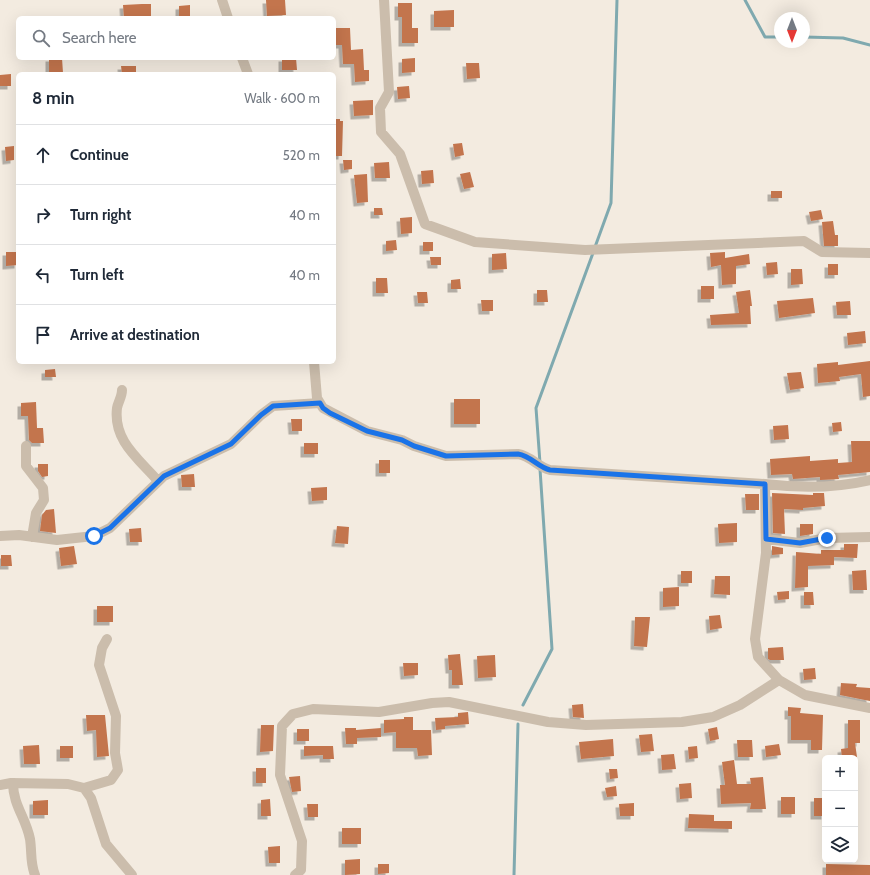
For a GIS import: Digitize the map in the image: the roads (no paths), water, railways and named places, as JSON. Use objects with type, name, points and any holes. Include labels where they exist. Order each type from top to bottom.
[{"type":"street","points":[[222,0],[227,16]]},
{"type":"street","points":[[384,0],[389,92],[380,108],[381,132],[400,154],[425,224],[475,242],[592,250],[804,241],[822,252],[870,253]]},
{"type":"street","points":[[243,60],[247,72]]},
{"type":"street","points":[[314,364],[317,398],[323,408],[330,413],[367,431],[402,440],[414,446],[441,454],[518,454],[525,455],[544,469],[765,484],[814,486],[856,484],[870,480]]},
{"type":"street","points":[[122,390],[118,408],[121,437],[126,447],[158,481]]},
{"type":"street","points":[[0,536],[32,537],[57,540],[94,536],[110,528],[158,481],[181,467],[231,444],[261,415],[273,406],[320,403]]},
{"type":"street","points":[[26,446],[26,466],[29,472],[40,482],[44,495],[43,503],[36,512],[32,537]]},
{"type":"street","points":[[765,484],[766,553],[755,639],[758,657],[779,680],[804,695],[870,708]]},
{"type":"street","points":[[766,539],[800,543],[827,538],[870,537]]},
{"type":"street","points":[[0,785],[13,783],[68,784],[84,788],[110,780],[118,770],[116,753],[116,716],[99,665],[102,648],[107,639]]},
{"type":"street","points":[[295,875],[302,870],[302,841],[280,774],[282,726],[293,714],[313,709],[379,712],[432,703],[449,702],[548,722],[637,724],[682,722],[713,717],[740,705],[779,680]]},
{"type":"street","points":[[13,783],[13,795],[26,824],[30,838],[30,865],[35,875]]},
{"type":"street","points":[[84,788],[91,798],[106,844],[132,875]]},
{"type":"waterway","points":[[595,247],[611,203],[617,0]]},
{"type":"waterway","points":[[745,0],[765,37],[774,37]]},
{"type":"waterway","points":[[810,37],[843,38],[870,45]]},
{"type":"waterway","points":[[540,463],[536,408],[593,253]]},
{"type":"waterway","points":[[523,705],[552,649],[540,469]]},
{"type":"waterway","points":[[514,875],[518,724]]}]
